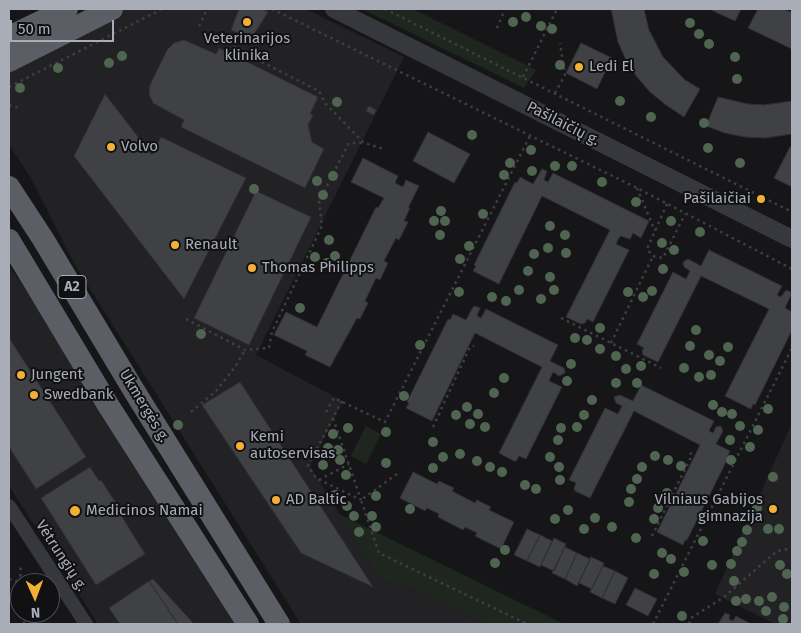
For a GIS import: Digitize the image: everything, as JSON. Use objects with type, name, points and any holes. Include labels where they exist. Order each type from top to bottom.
[{"type":"highway","points":[[9,37],[67,9]]},
{"type":"highway","points":[[9,61],[112,9]]},
{"type":"highway","name":"Ukmergės g.","points":[[9,187],[43,239],[133,389],[279,624]]},
{"type":"highway","name":"Ukmergės g.","points":[[9,240],[108,405],[248,624]]},
{"type":"street","name":"Pašilaičių g.","points":[[334,9],[792,239]]},
{"type":"street","name":"Vėtrungių g.","points":[[9,506],[86,624]]},
{"type":"path","points":[[9,87],[162,9]]},
{"type":"path","points":[[199,26],[207,9]]},
{"type":"path","points":[[272,9],[637,188],[792,269]]},
{"type":"path","points":[[385,9],[792,212]]},
{"type":"path","points":[[497,28],[505,9]]},
{"type":"path","points":[[523,77],[557,9]]},
{"type":"path","points":[[222,32],[224,38],[238,50],[319,91],[325,103],[364,144]]},
{"type":"path","points":[[555,93],[565,75],[560,43]]},
{"type":"path","points":[[9,105],[19,108]]},
{"type":"path","points":[[326,412],[334,398],[385,422],[530,136]]},
{"type":"path","points":[[186,319],[245,350],[268,348],[272,332],[322,226],[319,201],[349,143],[364,144],[384,149]]},
{"type":"path","points":[[637,188],[655,231]]},
{"type":"path","points":[[667,204],[647,249],[653,256],[664,258],[685,213]]},
{"type":"path","points":[[611,343],[653,256]]},
{"type":"path","points":[[561,318],[661,368]]},
{"type":"path","points":[[433,427],[470,348],[474,346]]},
{"type":"path","points":[[653,624],[792,348]]},
{"type":"path","points":[[191,412],[216,391],[235,367],[245,350]]},
{"type":"path","points":[[342,401],[308,466],[319,480],[361,500]]},
{"type":"path","points":[[333,418],[379,553],[527,624]]},
{"type":"path","points":[[652,536],[692,455],[688,450]]},
{"type":"path","points":[[319,480],[349,464]]},
{"type":"path","points":[[361,500],[396,474]]},
{"type":"path","points":[[688,624],[691,618],[724,597],[777,551],[792,548]]},
{"type":"path","points":[[21,564],[21,573]]},
{"type":"shaded area","points":[[126,9],[306,9],[404,57],[256,355],[343,401],[310,466],[380,579],[413,589],[486,624],[301,624],[75,265],[31,178],[9,145],[9,69]]},
{"type":"shaded area","points":[[362,9],[413,9],[536,70],[524,88]]},
{"type":"shaded area","points":[[9,266],[238,624],[98,624],[9,486]]},
{"type":"shaded area","name":"Vilniaus Gabijos gimnazija","points":[[792,423],[792,624],[775,624],[715,594]]},
{"type":"shaded area","points":[[366,426],[381,434],[366,464],[351,456]]},
{"type":"shaded area","points":[[339,514],[564,624],[486,624],[413,589],[380,579]]},
{"type":"building","name":"Veterinarijos klinika","points":[[239,9],[262,9],[268,12],[251,39],[231,30]]},
{"type":"building","points":[[611,9],[644,9],[649,30],[663,57],[685,80],[700,89],[684,117],[650,92],[637,77],[626,60],[618,42]]},
{"type":"building","points":[[709,9],[741,9],[735,21]]},
{"type":"building","points":[[758,9],[784,9],[792,13],[792,49],[748,28]]},
{"type":"building","points":[[184,40],[216,54],[219,48],[318,97],[310,114],[313,115],[308,125],[312,142],[324,149],[305,188],[181,127],[184,120],[153,103],[149,94],[150,85],[167,50],[174,43]]},
{"type":"building","points":[[581,43],[612,58],[597,89],[566,73]]},
{"type":"building","points":[[105,94],[152,155],[161,137],[246,178],[184,299],[74,156]]},
{"type":"building","points":[[718,97],[748,104],[764,105],[792,101],[792,134],[765,138],[745,137],[725,133],[706,126]]},
{"type":"building","points":[[369,106],[376,110],[374,115],[366,111]]},
{"type":"building","points":[[428,132],[470,154],[454,183],[413,161]]},
{"type":"building","points":[[790,147],[792,148],[792,187],[774,178]]},
{"type":"building","points":[[363,158],[398,176],[395,183],[403,187],[406,180],[419,186],[404,221],[408,222],[399,240],[396,238],[384,261],[388,263],[380,280],[376,278],[365,301],[368,303],[360,319],[357,318],[330,367],[305,355],[307,351],[274,335],[286,312],[317,327],[376,207],[378,208],[384,198],[351,182]]},
{"type":"building","points":[[542,169],[547,171],[544,180],[548,182],[553,173],[649,221],[641,238],[633,233],[630,239],[620,236],[616,244],[629,250],[593,322],[587,319],[585,323],[581,324],[566,317],[610,230],[542,196],[499,284],[473,271],[476,266],[474,265],[515,182],[517,183],[520,177],[533,184]]},
{"type":"building","name":"Thomas Philipps","points":[[256,191],[311,217],[249,345],[194,318]]},
{"type":"building","points":[[709,250],[782,286],[777,295],[781,297],[786,290],[791,292],[785,308],[792,312],[792,330],[755,405],[753,404],[751,409],[725,396],[769,309],[701,276],[658,362],[643,355],[642,351],[644,348],[637,344],[673,272],[686,279],[690,271],[684,267],[683,262],[688,259],[701,266]]},
{"type":"building","points":[[475,306],[480,308],[477,316],[481,318],[486,309],[558,345],[550,361],[564,368],[565,373],[559,376],[553,372],[549,381],[562,387],[526,459],[519,456],[514,461],[499,453],[542,367],[475,333],[432,421],[406,408],[409,403],[407,402],[448,319],[450,320],[453,314],[466,320]]},
{"type":"building","points":[[9,338],[86,457],[36,489],[9,447]]},
{"type":"building","points":[[240,382],[373,587],[301,553],[202,405]]},
{"type":"building","points":[[641,385],[714,421],[709,431],[713,433],[716,427],[721,426],[723,431],[716,444],[730,451],[683,545],[657,532],[700,445],[634,411],[590,498],[575,491],[576,483],[569,480],[605,408],[618,414],[622,406],[616,403],[614,397],[620,395],[633,401]]},
{"type":"building","points":[[90,467],[99,481],[101,480],[121,511],[119,512],[145,554],[96,585],[41,498]]},
{"type":"building","points":[[413,472],[437,484],[439,481],[454,488],[452,491],[475,503],[477,500],[491,507],[489,510],[514,522],[501,549],[475,536],[477,533],[465,527],[463,530],[438,517],[439,514],[427,508],[425,511],[400,498]]},
{"type":"building","points":[[527,529],[540,535],[527,561],[514,555]]},
{"type":"building","points":[[540,535],[552,541],[540,567],[527,561]]},
{"type":"building","points":[[554,538],[566,544],[554,571],[541,565]]},
{"type":"building","points":[[565,547],[577,553],[565,579],[552,573]]},
{"type":"building","points":[[577,553],[590,559],[577,586],[565,579]]},
{"type":"building","points":[[591,557],[604,563],[592,589],[579,583]]},
{"type":"building","points":[[603,566],[615,571],[602,598],[590,592]]},
{"type":"building","points":[[615,571],[628,578],[615,604],[602,598]]},
{"type":"building","points":[[153,579],[194,624],[178,624],[149,581]]},
{"type":"building","points":[[149,581],[178,624],[120,624],[109,608]]},
{"type":"building","points":[[635,588],[657,599],[648,616],[626,605]]},
{"type":"building","points":[[725,613],[730,615],[729,619],[733,621],[736,616],[751,624],[718,624]]},
{"type":"place","name":"Veterinarijos klinika","points":[[247,22]]},
{"type":"place","name":"Ledi El","points":[[579,67]]},
{"type":"place","name":"Volvo","points":[[111,147]]},
{"type":"place","name":"Pašilaičiai","points":[[761,199]]},
{"type":"place","name":"Renault","points":[[175,245]]},
{"type":"place","name":"Thomas Philipps","points":[[252,268]]},
{"type":"place","name":"Jungent","points":[[21,375]]},
{"type":"place","name":"Swedbank","points":[[34,395]]},
{"type":"place","name":"Kemi autoservisas","points":[[240,446]]},
{"type":"place","name":"AD Baltic","points":[[276,500]]},
{"type":"place","name":"Vilniaus Gabijos gimnazija","points":[[773,509]]},
{"type":"place","name":"Medicinos Namai","points":[[75,511]]}]
